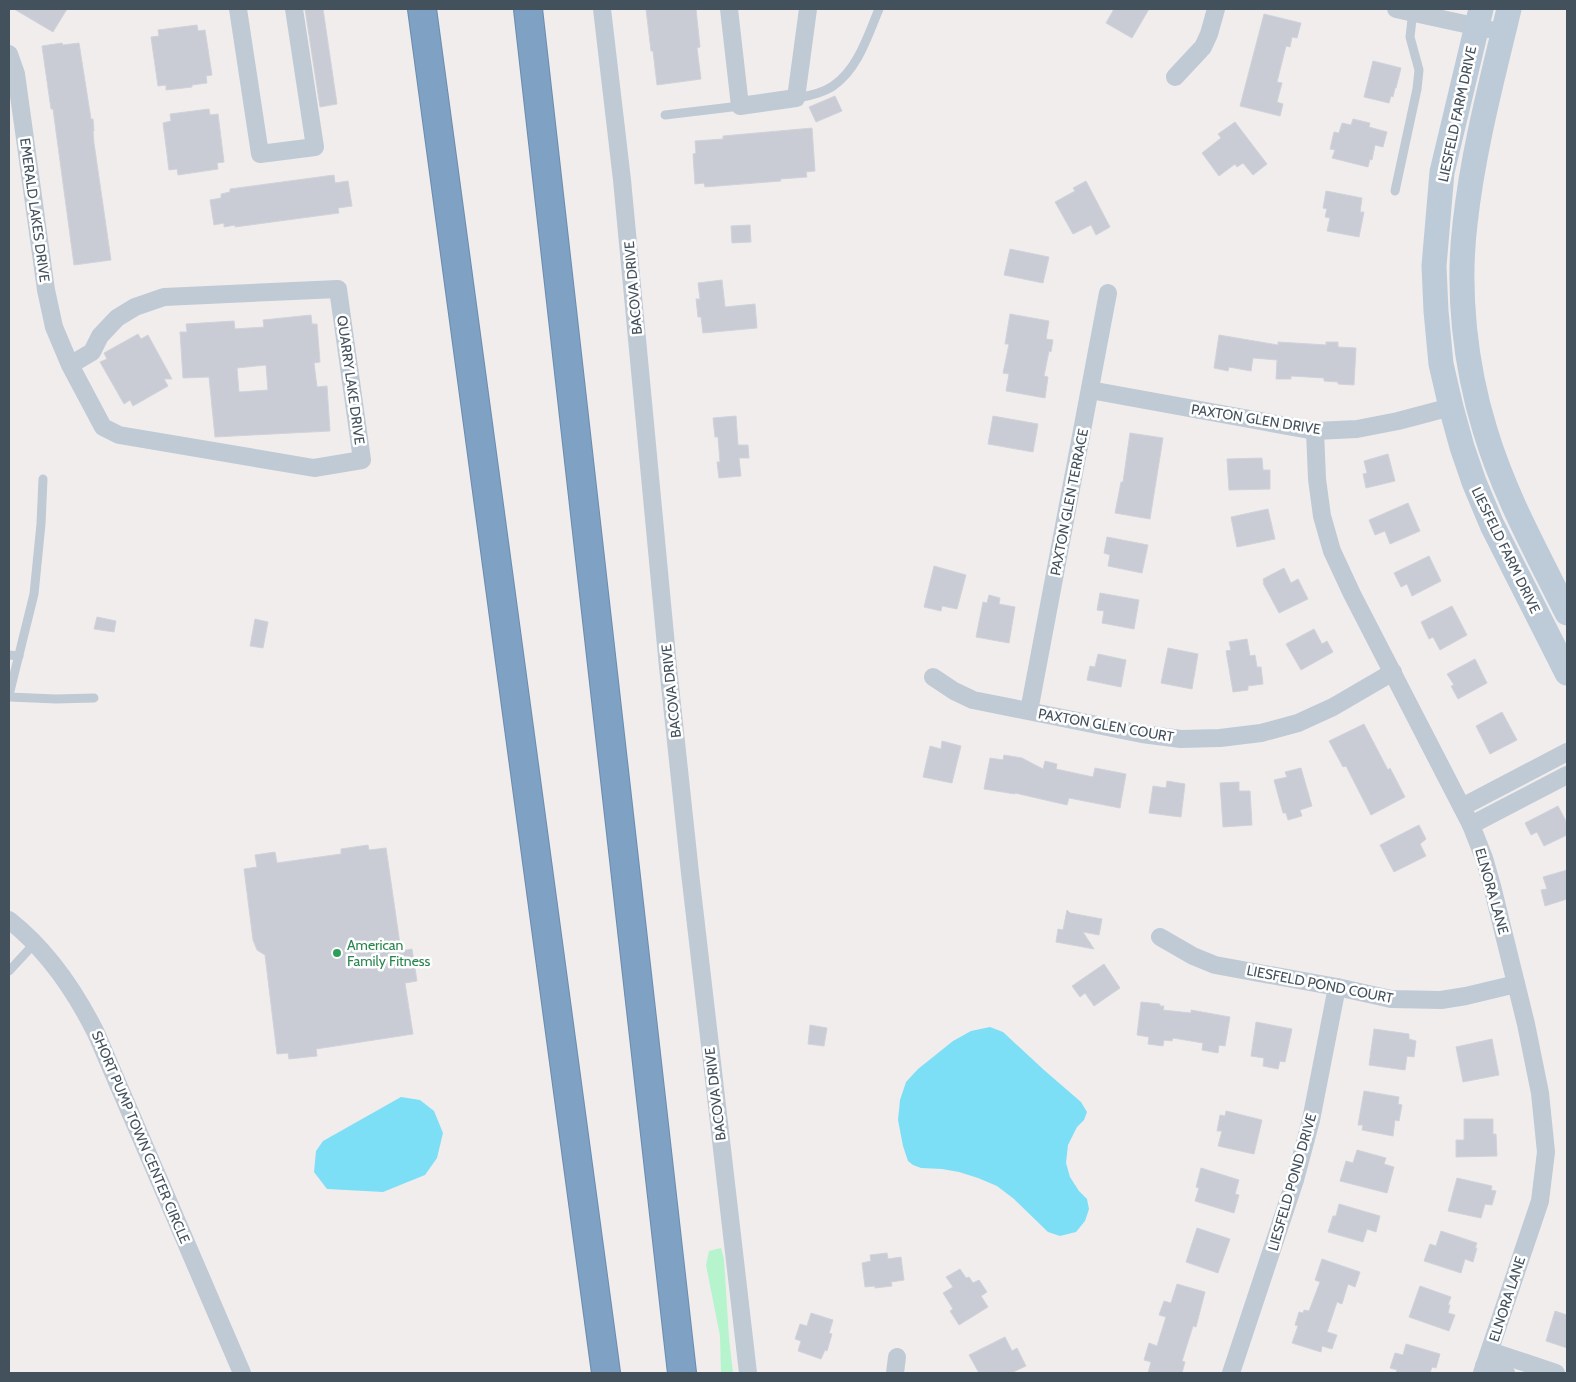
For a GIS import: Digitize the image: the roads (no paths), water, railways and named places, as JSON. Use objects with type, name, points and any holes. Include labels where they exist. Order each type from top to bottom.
[{"type":"highway","points":[[422,9],[606,1373]]},
{"type":"highway","points":[[528,9],[682,1373]]},
{"type":"street","points":[[238,9],[260,154],[315,147],[294,9]]},
{"type":"street","name":"BACOVA DRIVE","points":[[602,9],[622,180],[672,706],[748,1373]]},
{"type":"street","points":[[729,9],[740,106],[796,98],[808,9]]},
{"type":"street","points":[[1176,77],[1203,47],[1216,9]]},
{"type":"street","name":"LIESFELD FARM DRIVE","points":[[1509,9],[1476,153],[1464,225],[1462,260],[1463,306],[1474,387],[1484,429],[1497,468],[1512,504],[1567,613]]},
{"type":"street","points":[[1407,10],[1479,18],[1503,32]]},
{"type":"street","name":"LIESFELD FARM DRIVE","points":[[1479,18],[1442,172],[1434,266],[1441,364],[1465,456],[1492,525],[1567,673]]},
{"type":"street","name":"EMERALD LAKES DRIVE","points":[[9,54],[16,74],[46,290],[54,327],[70,365]]},
{"type":"street","name":"QUARRY LAKE DRIVE","points":[[338,289],[362,460],[314,468],[119,435],[103,427],[70,365],[92,352],[100,336],[117,318],[135,307],[164,296],[338,289]]},
{"type":"street","name":"PAXTON GLEN TERRACE","points":[[1029,711],[1108,293]]},
{"type":"street","name":"PAXTON GLEN DRIVE","points":[[1090,390],[1315,431],[1357,429],[1451,408]]},
{"type":"street","name":"ELNORA LANE","points":[[1315,431],[1317,479],[1322,516],[1332,551],[1352,594],[1471,825],[1484,858],[1516,984],[1540,1092],[1546,1152],[1540,1201],[1485,1363]]},
{"type":"street","name":"PAXTON GLEN COURT","points":[[933,677],[954,691],[973,700],[1142,734],[1180,739],[1220,738],[1261,733],[1298,723],[1333,707],[1392,672]]},
{"type":"street","points":[[1462,807],[1567,752]]},
{"type":"street","points":[[1471,825],[1567,775]]},
{"type":"street","name":"SHORT PUMP TOWN CENTER CIRCLE","points":[[9,920],[34,944],[73,992],[96,1032],[242,1373]]},
{"type":"street","name":"LIESFELD POND COURT","points":[[1160,938],[1193,956],[1215,965],[1337,987],[1391,999],[1442,1000],[1516,984]]},
{"type":"street","name":"LIESFELD POND DRIVE","points":[[1231,1373],[1298,1172],[1312,1120],[1337,987]]},
{"type":"street","points":[[1485,1363],[1506,1373]]},
{"type":"street","points":[[1485,1363],[1556,1373]]},
{"type":"lane","points":[[796,98],[818,93],[833,86],[845,75],[867,39],[880,9]]},
{"type":"lane","points":[[1394,191],[1417,90],[1419,70],[1410,37],[1407,10]]},
{"type":"lane","points":[[665,115],[740,106]]},
{"type":"lane","points":[[43,479],[41,524],[34,594],[9,696],[56,699],[94,698]]},
{"type":"lane","points":[[9,655],[19,656]]},
{"type":"lane","points":[[9,971],[34,944]]},
{"type":"water","points":[[990,1027],[1003,1032],[1081,1102],[1087,1112],[1068,1145],[1066,1163],[1070,1177],[1087,1199],[1089,1209],[1085,1221],[1076,1232],[1060,1236],[1048,1232],[1014,1199],[997,1186],[959,1172],[921,1168],[908,1161],[898,1120],[900,1100],[906,1082],[918,1069],[953,1041],[971,1031]]},
{"type":"water","points":[[401,1097],[420,1100],[434,1111],[443,1133],[437,1158],[425,1175],[383,1192],[327,1189],[314,1172],[316,1151],[323,1141]]},
{"type":"place","name":"American Family Fitness","points":[[337,953]]}]
